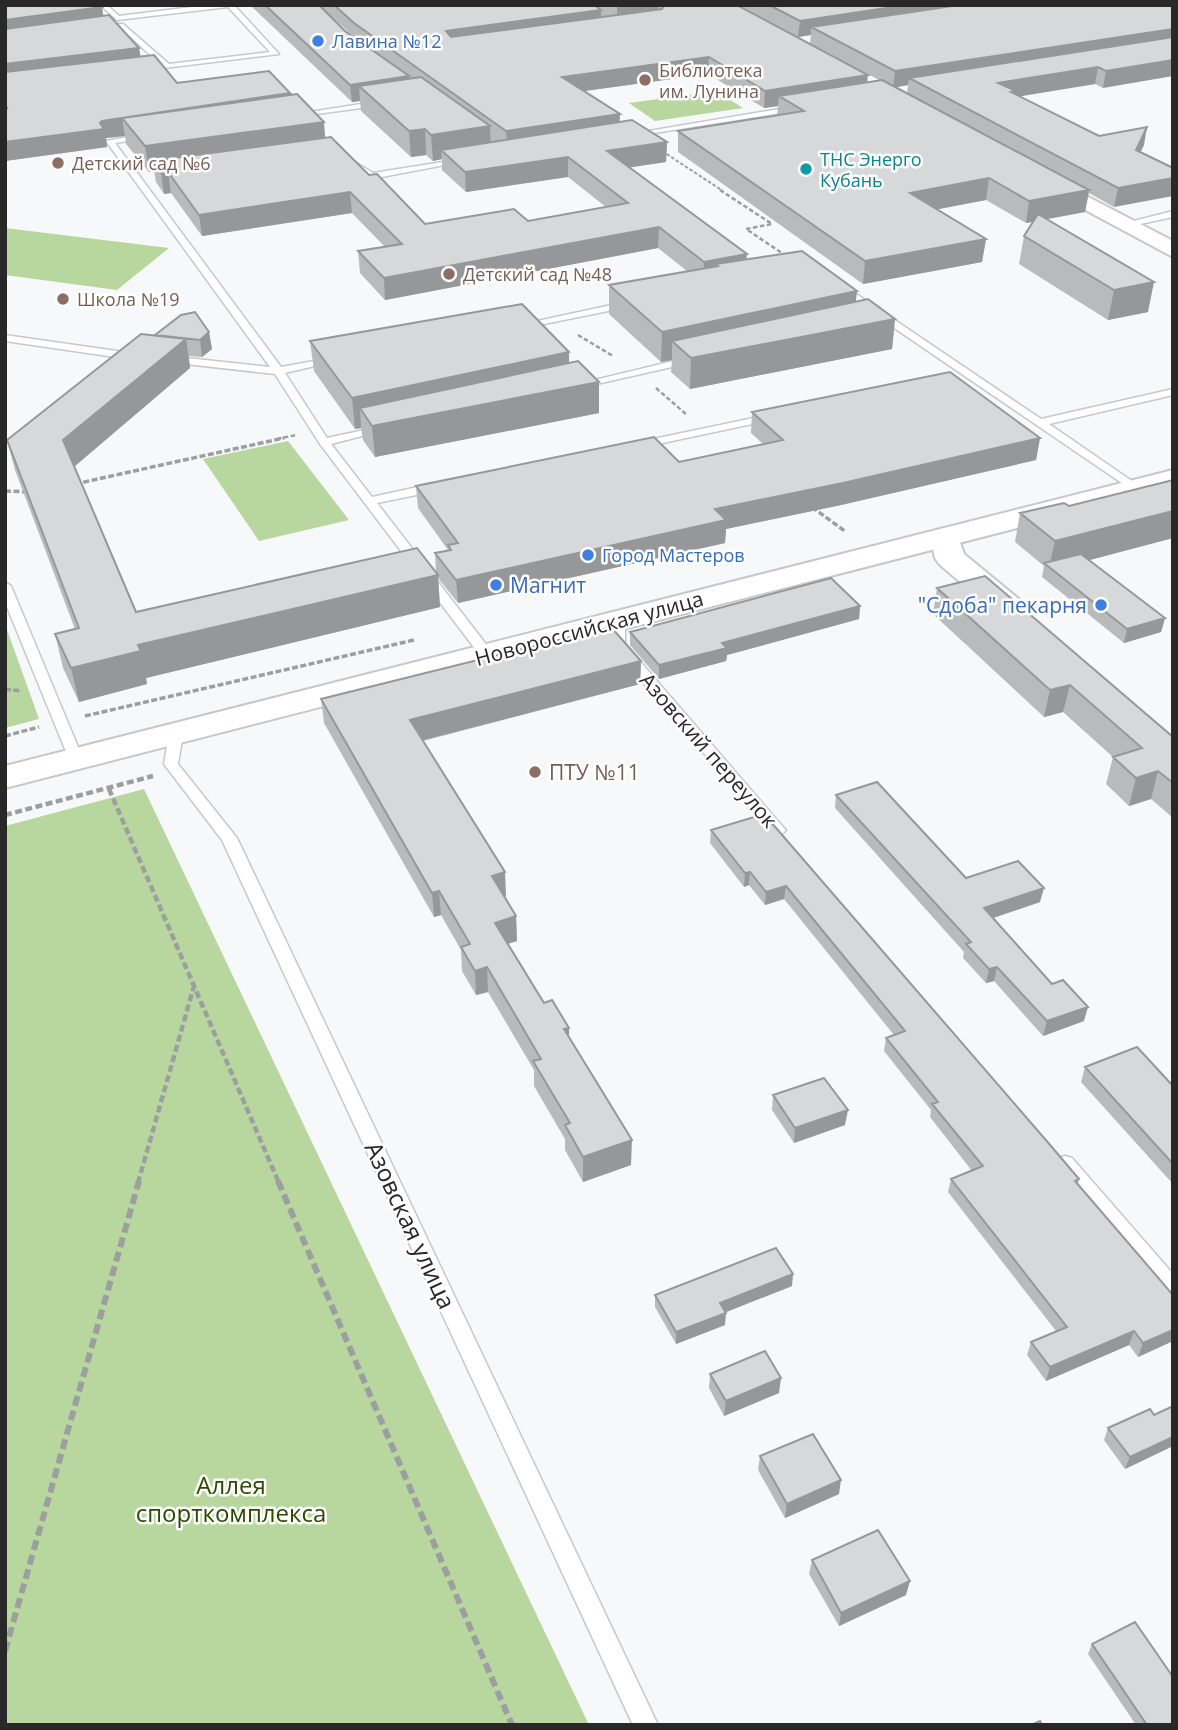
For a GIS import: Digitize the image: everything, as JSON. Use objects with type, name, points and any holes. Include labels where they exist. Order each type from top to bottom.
[{"type":"main road","points":[[1030,172],[1173,250]]},
{"type":"main road","name":"Новороссийская улица","points":[[5,777],[1173,479]]},
{"type":"main road","points":[[944,537],[950,558],[1035,628]]},
{"type":"lane","points":[[103,5],[117,23],[162,66],[275,54],[228,5],[117,23]]},
{"type":"lane","points":[[287,116],[397,100]]},
{"type":"lane","points":[[616,137],[810,106]]},
{"type":"lane","points":[[151,135],[110,141],[278,371],[324,442],[487,655]]},
{"type":"lane","points":[[345,157],[372,176],[478,159]]},
{"type":"lane","points":[[137,179],[151,177]]},
{"type":"lane","points":[[1126,224],[1173,214]]},
{"type":"lane","points":[[810,269],[888,318],[1136,488]]},
{"type":"lane","points":[[501,329],[648,300]]},
{"type":"lane","points":[[874,321],[888,318]]},
{"type":"lane","points":[[5,338],[138,356]]},
{"type":"lane","points":[[104,372],[124,355]]},
{"type":"lane","points":[[151,358],[278,371],[344,358]]},
{"type":"lane","points":[[569,387],[703,358]]},
{"type":"lane","points":[[959,379],[973,376]]},
{"type":"lane","points":[[1041,422],[1173,391]]},
{"type":"lane","points":[[625,448],[786,414]]},
{"type":"lane","points":[[324,442],[392,427]]},
{"type":"lane","points":[[369,500],[450,484]]},
{"type":"lane","points":[[5,586],[76,758]]},
{"type":"lane","name":"Азовский переулок","points":[[618,620],[618,645],[791,845]]},
{"type":"lane","name":"Азовская улица","points":[[176,734],[171,764],[229,838],[646,1725]]},
{"type":"lane","points":[[1055,1151],[1173,1288]]},
{"type":"path","points":[[635,134],[772,224],[747,229],[810,269]]},
{"type":"path","points":[[69,486],[317,430]]},
{"type":"path","points":[[5,491],[30,492]]},
{"type":"path","points":[[833,535],[857,529]]},
{"type":"path","points":[[5,736],[466,628]]},
{"type":"path","points":[[5,816],[145,780]]},
{"type":"path","points":[[109,789],[512,1725]]},
{"type":"path","points":[[5,1651],[194,986]]},
{"type":"green space","points":[[716,91],[743,108],[655,121],[629,103]]},
{"type":"green space","points":[[5,228],[169,248],[117,290],[5,275]]},
{"type":"green space","points":[[288,441],[349,520],[259,541],[203,459]]},
{"type":"green space","points":[[5,624],[39,719],[5,728]]},
{"type":"green space","name":"Аллея спорткомплекса","points":[[144,789],[589,1725],[5,1725],[5,826]]},
{"type":"building","points":[[5,5],[100,5],[102,7],[5,20]]},
{"type":"building","points":[[265,5],[319,5],[345,31],[409,76],[350,85]]},
{"type":"building","points":[[334,5],[594,5],[601,10],[446,31],[451,37],[662,9],[663,5],[737,5],[868,75],[765,91],[709,57],[562,77],[620,114],[506,131],[354,23]]},
{"type":"building","points":[[769,5],[906,5],[800,21]]},
{"type":"building","points":[[959,5],[1173,5],[1173,29],[895,71],[811,27]]},
{"type":"building","points":[[109,15],[139,48],[5,64],[5,29]]},
{"type":"building","points":[[1173,37],[1173,60],[1106,71],[1098,67],[998,83],[1099,136],[1147,127],[1136,150],[1173,168],[1173,178],[1118,188],[909,78]]},
{"type":"building","points":[[154,55],[177,83],[269,71],[290,93],[102,121],[100,123],[104,129],[5,142],[5,72]]},
{"type":"building","points":[[421,77],[490,126],[431,135],[425,129],[409,131],[359,86]]},
{"type":"building","points":[[882,80],[1089,190],[1029,201],[989,178],[910,193],[986,239],[865,261],[678,131],[804,111],[779,96]]},
{"type":"building","points":[[297,94],[324,122],[145,146],[122,118]]},
{"type":"building","points":[[632,120],[667,142],[607,151],[747,254],[704,262],[659,227],[384,278],[358,251],[402,244],[350,192],[199,215],[168,172],[161,173],[152,161],[331,137],[369,175],[377,174],[425,224],[514,209],[528,221],[628,203],[568,157],[465,172],[441,150]]},
{"type":"building","points":[[1038,214],[1154,282],[1114,290],[1024,236]]},
{"type":"building","points":[[802,251],[857,291],[662,332],[609,285],[718,266],[716,264]]},
{"type":"building","points":[[868,299],[895,319],[691,358],[672,341]]},
{"type":"building","points":[[522,304],[569,352],[352,398],[310,341]]},
{"type":"building","points":[[195,312],[209,332],[200,340],[155,335],[181,315]]},
{"type":"building","points":[[141,334],[186,339],[63,440],[136,612],[417,548],[438,575],[138,645],[141,651],[71,668],[55,634],[79,628],[7,440]]},
{"type":"building","points":[[578,361],[599,382],[372,426],[360,408]]},
{"type":"building","points":[[950,372],[1040,438],[715,509],[726,520],[456,580],[435,553],[451,550],[448,545],[458,543],[416,486],[654,437],[679,462],[783,440],[752,412]]},
{"type":"building","points":[[1173,480],[1173,511],[1055,541],[1020,513],[1064,503],[1069,506]]},
{"type":"building","points":[[1081,554],[1165,618],[1127,629],[1044,563]]},
{"type":"building","points":[[985,576],[1173,737],[1173,783],[1158,771],[1136,778],[1113,757],[1142,748],[1070,685],[1050,690],[937,588]]},
{"type":"building","points":[[831,578],[860,606],[722,643],[727,648],[659,665],[630,632]]},
{"type":"building","points":[[611,627],[641,661],[410,720],[505,872],[492,876],[516,916],[495,923],[544,1003],[552,1000],[569,1028],[564,1029],[632,1140],[583,1157],[565,1125],[570,1123],[533,1061],[541,1059],[487,967],[475,971],[461,947],[470,944],[439,891],[432,893],[321,699]]},
{"type":"building","points":[[877,782],[966,878],[1018,861],[1044,888],[984,908],[1052,984],[1063,980],[1088,1007],[1047,1021],[997,967],[989,969],[966,944],[971,942],[836,795]]},
{"type":"building","points":[[764,814],[1051,1146],[1079,1179],[1075,1181],[1173,1295],[1173,1330],[1143,1343],[1134,1331],[1050,1367],[1031,1342],[1067,1327],[951,1179],[983,1166],[932,1104],[938,1102],[886,1038],[905,1031],[786,886],[766,892],[750,872],[745,873],[711,830]]},
{"type":"building","points":[[1137,1047],[1173,1086],[1173,1164],[1085,1067]]},
{"type":"building","points":[[824,1078],[848,1110],[795,1128],[773,1095]]},
{"type":"building","points":[[776,1248],[793,1274],[720,1303],[726,1313],[676,1332],[655,1295]]},
{"type":"building","points":[[765,1351],[781,1378],[726,1401],[710,1374]]},
{"type":"building","points":[[1173,1406],[1173,1437],[1130,1457],[1108,1428],[1150,1409],[1154,1415]]},
{"type":"building","points":[[813,1434],[841,1480],[787,1504],[760,1456]]},
{"type":"building","points":[[878,1530],[910,1581],[841,1613],[812,1560]]},
{"type":"building","points":[[1135,1622],[1173,1677],[1173,1725],[1147,1725],[1092,1644]]},
{"type":"place","name":"Лавина №12","points":[[318,41]]},
{"type":"place","name":"Библиотека им. Лунина","points":[[645,80]]},
{"type":"place","name":"Детский сад №6","points":[[58,163]]},
{"type":"place","name":"ТНС Энерго Кубань","points":[[806,169]]},
{"type":"place","name":"Детский сад №48","points":[[449,274]]},
{"type":"place","name":"Школа №19","points":[[63,299]]},
{"type":"place","name":"Город Мастеров","points":[[588,555]]},
{"type":"place","name":"Магнит","points":[[496,585]]},
{"type":"place","name":"\"Сдоба\" пекарня","points":[[1101,605]]},
{"type":"place","name":"ПТУ №11","points":[[535,772]]}]
